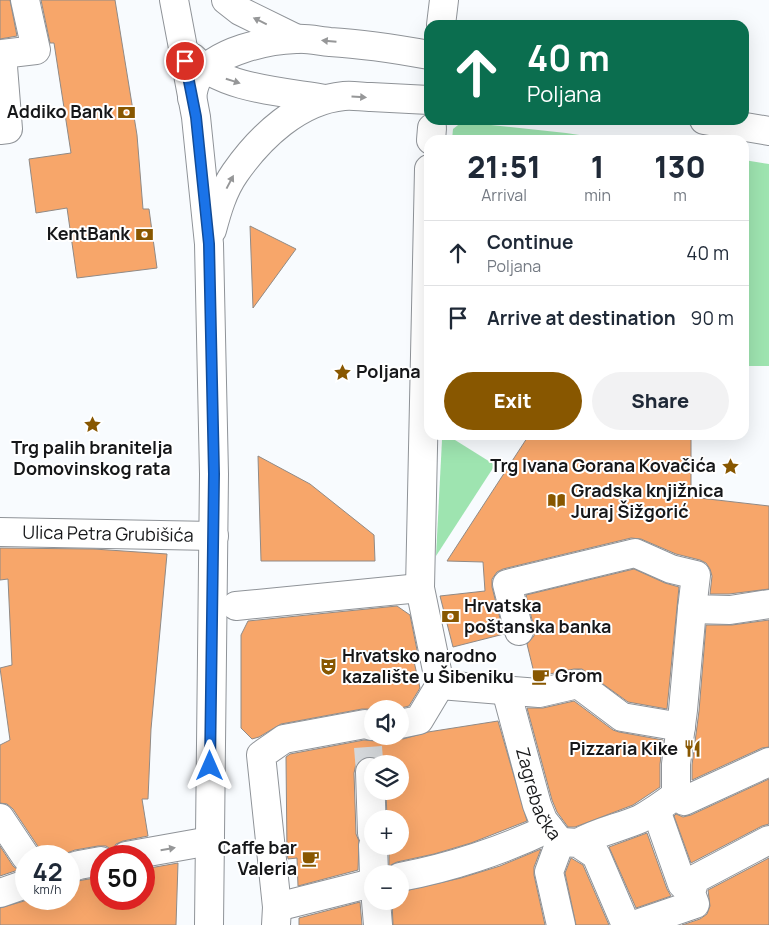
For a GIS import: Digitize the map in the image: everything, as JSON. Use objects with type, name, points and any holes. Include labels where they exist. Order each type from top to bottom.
[{"type":"street","points":[[0,130],[8,129],[2,54],[36,50],[25,0]]},
{"type":"street","points":[[174,0],[200,148],[209,244],[214,474],[209,925]]},
{"type":"street","points":[[226,0],[240,11],[297,39]]},
{"type":"street","points":[[442,20],[444,0]]},
{"type":"street","points":[[192,98],[196,82],[205,69],[213,63],[240,50],[278,41],[297,39],[375,45],[424,55]]},
{"type":"street","points":[[182,43],[205,69],[216,76],[236,83],[325,100]]},
{"type":"street","points":[[209,244],[223,197],[234,174],[264,138],[294,114],[308,105],[345,96],[424,100]]},
{"type":"street","points":[[736,125],[769,130]]},
{"type":"street","points":[[409,722],[419,720],[440,685],[422,596],[425,440]]},
{"type":"street","name":"Ulica Petra Grubišića","points":[[0,532],[214,536]]},
{"type":"street","points":[[519,631],[507,584],[636,553],[671,569],[696,576],[681,727],[676,764],[666,802],[682,884],[691,893],[695,904],[634,925]]},
{"type":"street","points":[[236,606],[422,596]]},
{"type":"street","points":[[692,608],[730,610],[769,604]]},
{"type":"street","points":[[440,685],[539,693],[578,684],[622,717],[681,727]]},
{"type":"street","name":"Zagrebačka","points":[[506,690],[537,805],[543,820],[562,838],[549,872],[561,925]]},
{"type":"street","points":[[364,724],[284,738],[261,755],[276,916],[364,886]]},
{"type":"street","points":[[371,745],[372,810]]},
{"type":"street","points":[[409,876],[429,872],[470,858],[562,838],[590,836],[638,819],[666,802],[684,801],[769,762]]},
{"type":"street","points":[[0,818],[18,845]]},
{"type":"street","points":[[562,838],[596,855],[626,925]]},
{"type":"street","points":[[691,893],[695,879],[769,840]]},
{"type":"street","points":[[155,851],[210,841]]},
{"type":"street","points":[[0,893],[15,888]]},
{"type":"street","points":[[377,910],[378,925]]},
{"type":"green space","points":[[458,125],[490,125],[579,135],[452,135],[453,129]]},
{"type":"green space","points":[[749,161],[769,164],[769,366],[749,366]]},
{"type":"green space","points":[[442,440],[455,440],[495,465],[436,556]]},
{"type":"building","points":[[0,0],[10,0],[17,36],[0,39]]},
{"type":"building","points":[[41,0],[115,0],[137,135],[143,209],[149,209],[157,268],[77,278],[67,208],[36,213],[29,159],[71,153],[54,43],[50,43]]},
{"type":"building","points":[[250,226],[296,249],[253,308]]},
{"type":"building","points":[[526,440],[691,440],[691,497],[769,506],[769,589],[729,594],[710,594],[712,576],[706,563],[676,554],[641,539],[631,538],[497,572],[492,579],[492,587],[504,634],[453,647],[440,596],[485,591],[483,562],[447,561]]},
{"type":"building","points":[[258,456],[310,484],[374,535],[375,561],[261,561]]},
{"type":"building","points":[[0,548],[94,549],[167,554],[151,729],[148,799],[142,799],[148,836],[123,841],[115,845],[90,845],[90,847],[80,849],[80,845],[37,845],[13,809],[7,804],[0,803],[0,745],[10,740],[0,668],[12,665],[8,579],[0,580]]},
{"type":"building","points":[[634,569],[679,587],[667,709],[628,702],[582,669],[535,677],[527,644],[534,636],[534,628],[526,595]]},
{"type":"building","name":"Hrvatsko narodno kazalište u Šibeniku","points":[[397,606],[410,615],[418,655],[413,657],[420,688],[409,706],[409,700],[364,700],[364,709],[281,724],[252,739],[241,728],[241,635],[248,621]]},
{"type":"building","points":[[769,620],[769,747],[762,748],[692,780],[706,625],[732,625]]},
{"type":"building","points":[[574,701],[613,730],[663,740],[660,787],[633,805],[575,827],[568,827],[557,812],[552,800],[527,708],[543,708]]},
{"type":"building","points":[[498,721],[527,821],[471,843],[389,865],[389,855],[409,855],[409,810],[387,810],[386,800],[409,800],[409,755],[364,755],[364,758],[356,764],[354,773],[356,834],[359,841],[358,870],[298,886],[297,858],[288,859],[287,853],[286,757],[290,754],[364,740],[364,745],[409,745],[409,737],[428,732]]},
{"type":"building","points":[[769,779],[769,824],[691,863],[674,816],[676,814],[683,817],[691,815]]},
{"type":"building","points":[[647,833],[671,896],[636,908],[609,847]]},
{"type":"building","points":[[0,846],[15,868],[15,871],[0,876]]},
{"type":"building","points":[[541,849],[534,867],[534,875],[545,925],[393,925],[392,910],[409,910],[409,890],[461,878],[500,866]]},
{"type":"building","points":[[571,858],[583,865],[609,925],[576,925],[565,873]]},
{"type":"building","points":[[769,858],[769,925],[682,925],[700,919],[707,914],[710,906],[708,890]]},
{"type":"building","points":[[178,863],[176,925],[0,925],[0,908],[15,904],[15,910],[80,910],[80,881],[90,879],[90,910],[155,910],[155,867]]},
{"type":"building","points":[[360,902],[362,925],[299,925],[299,918]]},
{"type":"tunnel","points":[[368,747],[369,755]]},
{"type":"place","name":"Addiko Bank","points":[[127,112]]},
{"type":"place","name":"KentBank","points":[[144,234]]},
{"type":"place","name":"Poljana","points":[[342,372]]},
{"type":"place","name":"Trg palih branitelja Domovinskog rata","points":[[92,425]]},
{"type":"place","name":"Trg Ivana Gorana Kovačića","points":[[730,466]]},
{"type":"place","name":"Gradska knjižnica Juraj Šižgorić","points":[[557,501]]},
{"type":"place","name":"Hrvatska poštanska banka","points":[[450,616]]},
{"type":"place","name":"Hrvatsko narodno kazalište u Šibeniku","points":[[328,666]]},
{"type":"place","name":"Grom","points":[[541,676]]},
{"type":"place","name":"Pizzaria Kike","points":[[692,749]]},
{"type":"place","name":"Caffe bar Valeria","points":[[311,858]]},
{"type":"route","points":[[185,61],[196,117],[209,244],[214,474],[210,766]]}]
